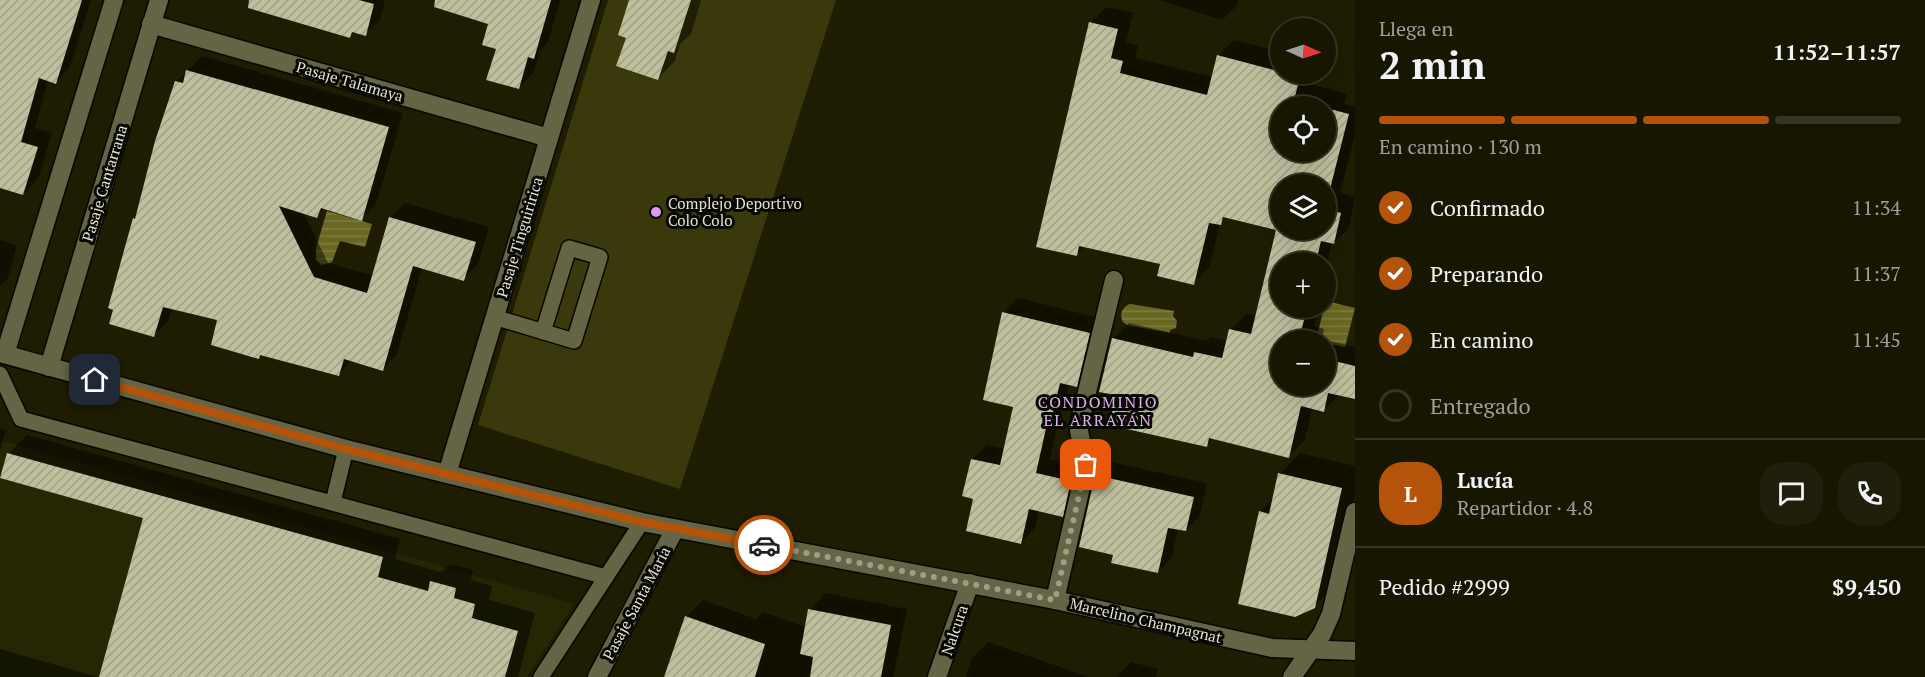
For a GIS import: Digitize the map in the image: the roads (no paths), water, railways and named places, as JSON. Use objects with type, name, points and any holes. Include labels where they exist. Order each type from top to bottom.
[{"type":"street","points":[[2,354],[114,0]]},
{"type":"street","name":"Pasaje Cantarrana","points":[[49,367],[159,0]]},
{"type":"street","name":"Pasaje Tinguiririca","points":[[447,474],[591,0]]},
{"type":"street","name":"Pasaje Talamaya","points":[[151,24],[549,138]]},
{"type":"street","points":[[1055,600],[1086,465],[1079,431],[1080,421],[1114,280]]},
{"type":"street","name":"Marcelino Champagnat","points":[[2,354],[346,449],[642,522],[970,583],[1272,648],[1355,651]]},
{"type":"street","points":[[1292,677],[1312,650],[1332,614],[1355,512]]},
{"type":"street","name":"Pasaje Santa María","points":[[597,677],[675,529]]},
{"type":"street","name":"Nalcura","points":[[937,677],[970,583]]},
{"type":"lane","points":[[494,317],[543,332],[574,341],[600,257],[569,248],[543,332]]},
{"type":"lane","points":[[0,374],[21,419],[606,577]]},
{"type":"lane","points":[[333,502],[346,449]]},
{"type":"lane","points":[[541,677],[642,522]]},
{"type":"place","name":"Complejo Deportivo Colo Colo","points":[[656,212]]},
{"type":"district","name":"CONDOMINIO EL ARRAYÁN","points":[[1098,411]]}]
